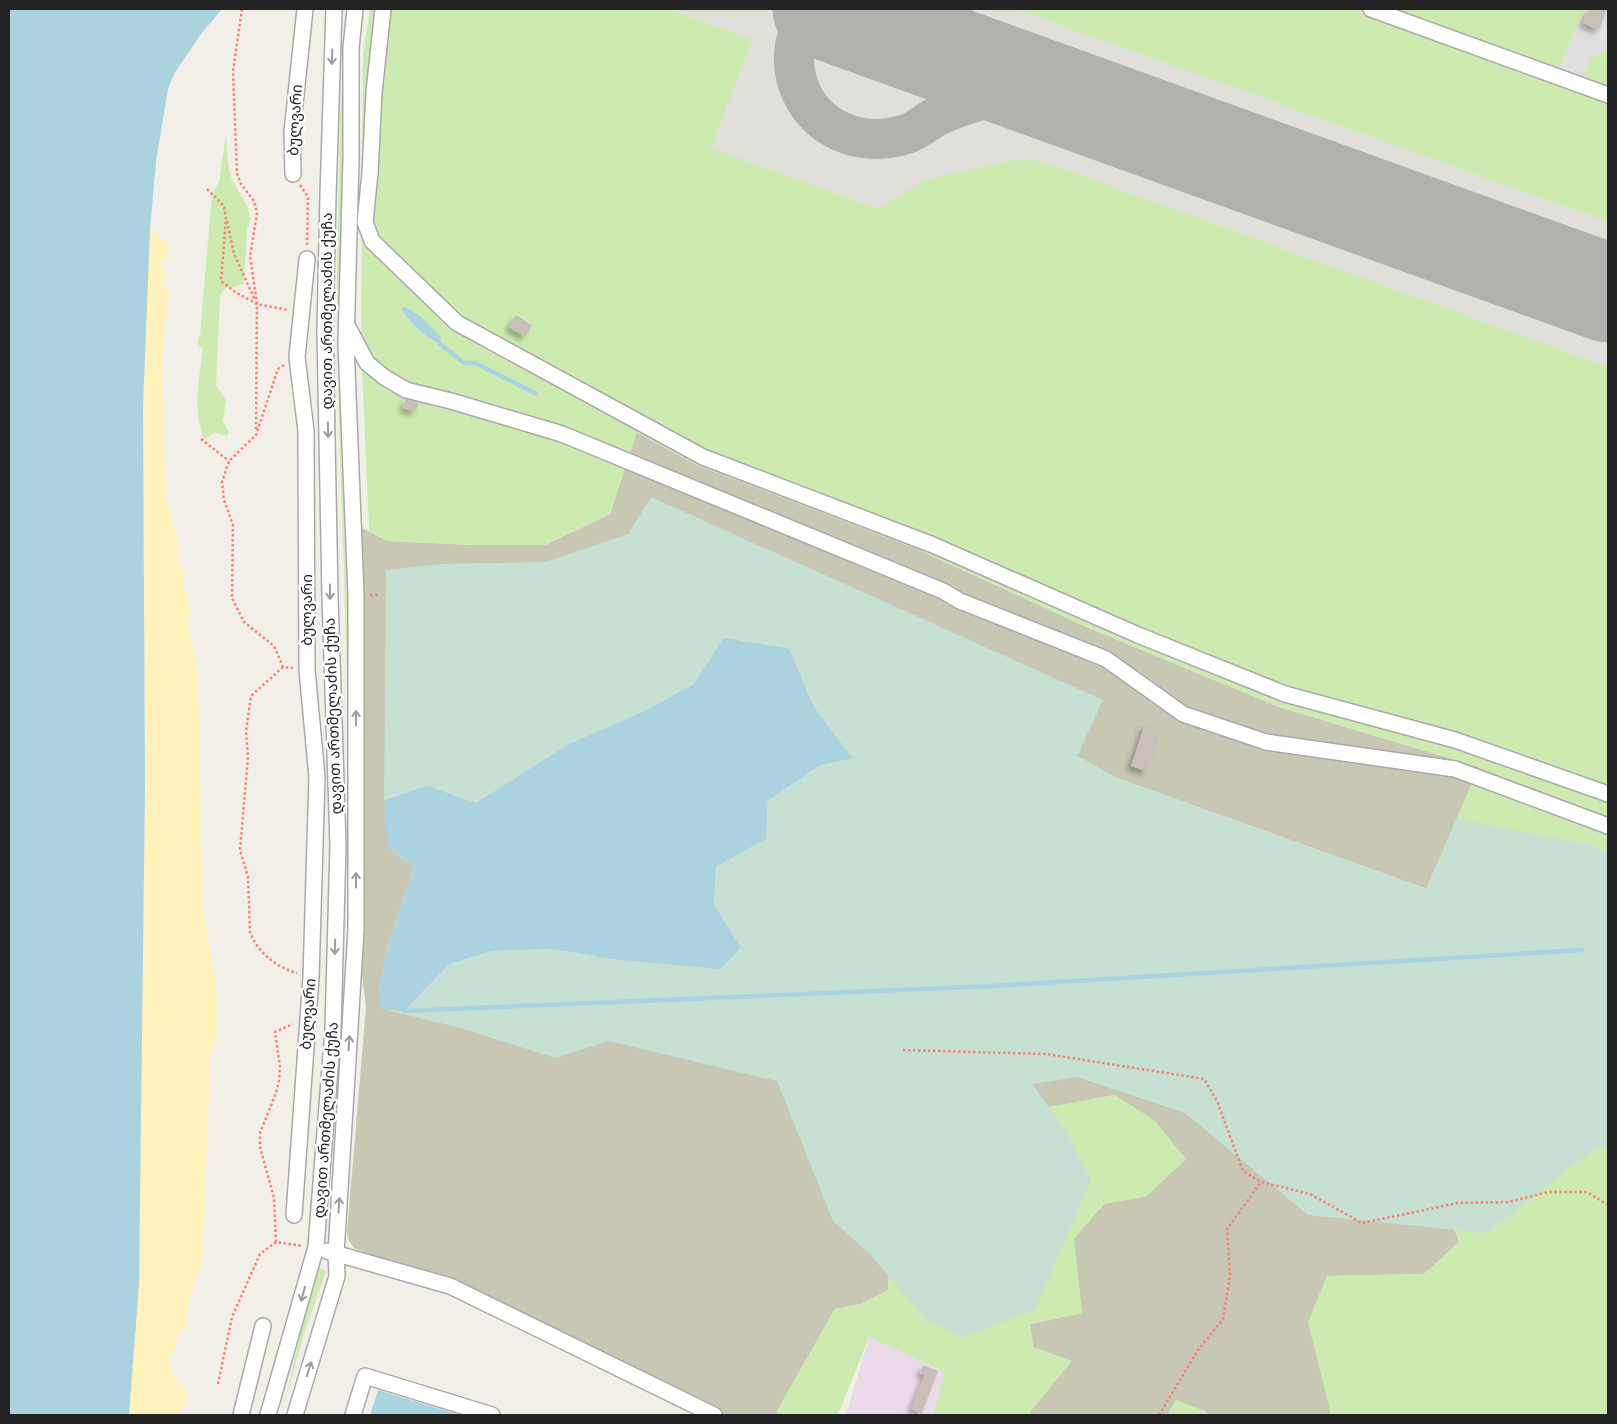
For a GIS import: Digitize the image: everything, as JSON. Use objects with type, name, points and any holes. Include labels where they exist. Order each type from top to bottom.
[{"type":"street","name":"ბულვარი","points":[[293,174],[292,132],[305,9]]},
{"type":"street","name":"დავით ართმელაძის ქუჩა","points":[[268,1415],[316,1247],[333,1029],[338,845],[330,597],[325,331],[334,9]]},
{"type":"street","name":"დავით ართმელაძის ქუჩა","points":[[295,1415],[337,1276],[336,1254],[356,920],[356,595],[347,326],[351,159],[351,48],[355,9]]},
{"type":"street","points":[[383,9],[374,92],[370,173],[365,222],[372,241],[384,255],[457,323],[703,457],[933,545],[1138,635],[1285,694],[1455,740],[1608,794]]},
{"type":"street","points":[[1371,9],[1608,95]]},
{"type":"street","name":"ბულვარი","points":[[294,1215],[311,976],[316,777],[307,670],[306,431],[297,358],[307,259]]},
{"type":"street","points":[[347,326],[367,363],[384,377],[406,390],[451,401],[562,434],[943,591],[960,602],[1106,659],[1184,714],[1266,742],[1455,769],[1608,826]]},
{"type":"street","points":[[316,1247],[450,1286],[714,1415]]},
{"type":"street","points":[[241,1415],[263,1326]]},
{"type":"street","points":[[353,1415],[365,1376],[492,1415]]},
{"type":"path","points":[[242,9],[233,71],[235,138],[237,174],[241,184],[254,201],[257,213],[250,256],[257,304],[256,435]]},
{"type":"path","name":"ბულვარი","points":[[293,174],[308,197],[307,259]]},
{"type":"path","points":[[206,189],[224,206],[234,254],[257,304]]},
{"type":"path","points":[[226,218],[222,281],[235,292],[257,304],[302,313]]},
{"type":"path","points":[[283,667],[274,646],[244,622],[232,598],[233,525],[224,500],[222,482],[229,461],[256,435],[278,369],[297,358]]},
{"type":"path","points":[[200,439],[229,461]]},
{"type":"path","points":[[307,670],[283,667],[251,696],[246,731],[248,757],[240,850],[248,877],[250,932],[253,940],[269,960],[283,969],[311,976]]},
{"type":"path","points":[[276,1242],[274,1198],[260,1147],[260,1133],[276,1093],[279,1080],[280,1067],[275,1032],[307,1018]]},
{"type":"path","points":[[903,1050],[1046,1054],[1204,1079],[1217,1101],[1243,1171],[1261,1182],[1310,1194],[1362,1223],[1458,1203],[1509,1202],[1548,1192],[1587,1192],[1608,1206]]},
{"type":"path","points":[[1159,1415],[1198,1350],[1223,1319],[1230,1276],[1227,1229],[1261,1182]]},
{"type":"path","points":[[218,1384],[232,1317],[260,1254],[276,1242],[316,1247]]},
{"type":"shaded area","points":[[370,9],[1395,9],[1608,87],[1608,811],[1465,762],[1279,707],[362,233],[363,55]]},
{"type":"shaded area","points":[[1584,9],[1608,9],[1608,51],[1592,56],[1582,77],[1559,69]]},
{"type":"shaded area","points":[[636,432],[697,465],[917,549],[1091,629],[1279,707],[1479,767],[1427,889],[1117,778],[1077,756],[1446,1205],[1459,1242],[1424,1274],[1327,1276],[1322,1373],[1331,1415],[1208,1415],[1206,1412],[1176,1400],[1168,1415],[1032,1415],[1030,1412],[1071,1361],[1033,1347],[1030,1324],[1082,1313],[1073,1239],[1104,1204],[1147,1196],[1115,1095],[1050,1107],[986,1101],[891,1229],[888,1290],[861,1304],[835,1309],[777,1411],[779,1415],[714,1415],[450,1286],[354,1248],[349,1241],[347,1232],[366,1007],[356,930],[352,523],[388,541],[474,545],[545,545],[610,514]],"holes":[[[724,638],[820,765],[714,905],[741,947],[449,964],[404,1011],[379,987],[389,943],[414,868],[387,845],[476,804],[569,744],[645,711],[694,684]]]},
{"type":"shaded area","points":[[651,497],[1103,700],[1077,756],[1117,778],[1426,889],[1457,819],[1591,845],[1608,853],[1608,1147],[1593,1150],[1487,1233],[1308,1215],[1185,1113],[1077,1077],[1032,1084],[1066,1131],[1091,1181],[1035,1309],[962,1338],[923,1317],[869,1253],[833,1221],[777,1081],[609,1041],[555,1058],[461,1028],[382,1009],[404,1011],[449,964],[492,951],[550,949],[614,959],[720,969],[741,947],[714,905],[716,867],[766,839],[768,801],[820,765],[852,758],[813,706],[789,649],[724,638],[694,684],[645,711],[569,744],[476,804],[427,786],[384,801],[386,570],[439,564],[546,562],[628,534]]},
{"type":"shaded area","points":[[869,1337],[946,1372],[933,1415],[846,1415]]},
{"type":"green space","points":[[346,9],[348,9],[341,191],[340,372],[353,759],[354,889],[349,1018],[330,1233],[328,1232],[349,988],[352,892],[351,792],[339,419],[337,275],[340,117]]},
{"type":"green space","points":[[370,9],[668,9],[752,40],[711,148],[878,209],[926,179],[1024,158],[1055,166],[1608,367],[1608,1415],[1331,1415],[1308,1322],[1327,1276],[1424,1274],[1459,1242],[1446,1205],[1077,756],[1117,778],[1426,889],[1479,767],[1279,707],[1091,629],[917,549],[697,465],[637,432],[610,514],[545,545],[474,545],[388,541],[369,531],[361,343],[363,55]]},
{"type":"green space","points":[[1015,9],[1349,9],[1608,99],[1608,222]]},
{"type":"green space","points":[[1395,9],[1584,9],[1559,69]]},
{"type":"green space","points":[[1608,51],[1608,87],[1582,77],[1592,56]]},
{"type":"green space","points":[[226,134],[230,173],[248,207],[250,222],[247,230],[244,284],[224,289],[220,296],[216,386],[226,400],[223,421],[229,432],[227,436],[215,433],[204,439],[200,428],[197,406],[203,349],[197,343],[200,335],[212,193],[219,182]]},
{"type":"green space","points":[[1115,1095],[1154,1120],[1186,1159],[1147,1196],[1103,1204],[1074,1239],[1082,1313],[1030,1324],[1033,1347],[1072,1361],[1030,1412],[1032,1415],[933,1415],[945,1372],[869,1337],[838,1415],[779,1415],[777,1411],[835,1309],[861,1304],[888,1290],[891,1229],[986,1101],[1050,1107]]},
{"type":"green space","points":[[315,1265],[326,1271],[306,1328],[281,1415],[289,1384]]},
{"type":"green space","points":[[1176,1400],[1206,1412],[1208,1415],[1168,1415]]},
{"type":"sand","points":[[150,229],[166,241],[170,248],[166,260],[158,262],[166,272],[169,280],[161,280],[170,294],[166,310],[162,368],[166,495],[179,546],[176,554],[184,574],[183,582],[191,608],[188,625],[197,665],[204,914],[218,999],[217,1033],[210,1060],[203,1256],[198,1277],[190,1293],[186,1327],[177,1335],[176,1348],[169,1358],[171,1369],[187,1394],[184,1406],[178,1415],[129,1415],[139,1284],[145,787],[143,407]]},
{"type":"water","points":[[9,9],[222,9],[201,34],[175,72],[168,89],[156,162],[150,229],[143,407],[145,787],[139,1284],[129,1415],[9,1415]]},
{"type":"water","points":[[404,306],[420,316],[441,337],[440,344],[429,338],[414,325],[402,310]]},
{"type":"water","points":[[724,638],[789,649],[813,706],[852,758],[820,765],[768,801],[766,839],[716,867],[714,905],[741,947],[720,969],[614,959],[550,949],[492,951],[449,964],[404,1011],[381,1009],[379,987],[389,943],[414,868],[387,845],[384,801],[427,786],[476,803],[569,744],[645,711],[694,684]]},
{"type":"water","points":[[378,1390],[460,1415],[370,1415]]},
{"type":"building","points":[[1589,9],[1607,9],[1599,30],[1583,23]]},
{"type":"building","points":[[516,315],[532,326],[525,337],[509,327]]},
{"type":"building","points":[[406,399],[419,403],[415,412],[403,408]]},
{"type":"building","points":[[1145,724],[1160,730],[1146,771],[1131,766]]},
{"type":"building","points":[[923,1365],[938,1371],[922,1413],[911,1409],[925,1375],[920,1373]]},
{"type":"waterway","points":[[440,344],[464,363],[475,363],[535,393]]},
{"type":"waterway","points":[[400,1008],[404,1011],[993,986],[1582,950]]},
{"type":"taxiway","points":[[812,9],[801,26],[795,44],[795,74],[805,100],[815,113],[827,124],[841,132],[856,137],[872,139],[889,138],[910,133],[939,115],[963,106],[993,97],[1027,91],[1046,90],[1089,105]]},
{"type":"taxiway","points":[[901,9],[946,26],[1068,91]]},
{"type":"runway","points":[[822,9],[1608,293]]}]
